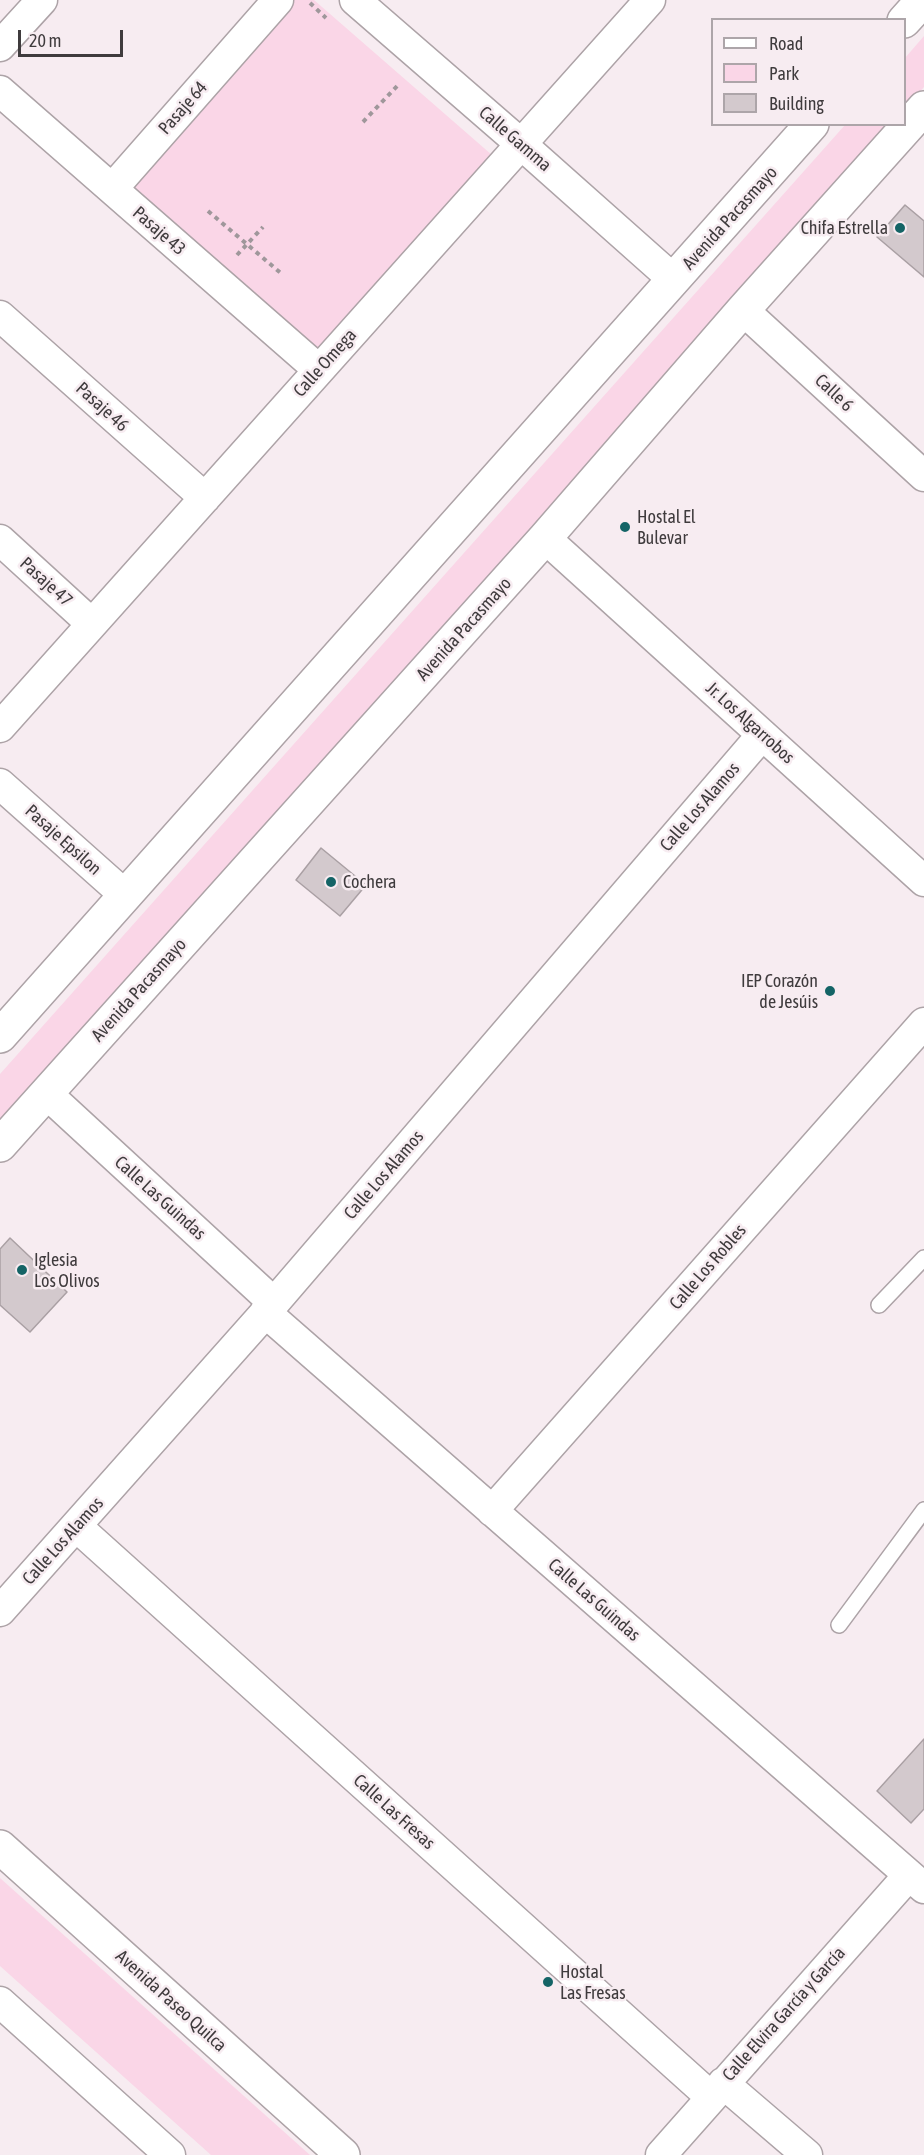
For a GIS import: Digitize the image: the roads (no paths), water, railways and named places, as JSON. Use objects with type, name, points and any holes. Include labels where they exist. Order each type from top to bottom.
[{"type":"main road","points":[[906,19],[923,0]]},
{"type":"main road","name":"Avenida Pacasmayo","points":[[0,1145],[545,538],[743,309],[924,108]]},
{"type":"main road","name":"Avenida Pacasmayo","points":[[0,1036],[810,126]]},
{"type":"main road","name":"Avenida Paseo Quilca","points":[[0,1847],[343,2155]]},
{"type":"street","points":[[0,46],[42,0]]},
{"type":"street","name":"Pasaje 64","points":[[112,189],[278,0]]},
{"type":"street","name":"Calle Gamma","points":[[355,0],[522,144],[674,280]]},
{"type":"street","name":"Calle Omega","points":[[0,727],[522,144],[640,3]]},
{"type":"street","name":"Pasaje 43","points":[[0,91],[319,370]]},
{"type":"street","name":"Calle 6","points":[[743,309],[924,476]]},
{"type":"street","name":"Pasaje 46","points":[[0,316],[205,498]]},
{"type":"street","name":"Jr. Los Algarrobos","points":[[545,538],[924,881]]},
{"type":"street","name":"Pasaje 47","points":[[0,540],[92,624]]},
{"type":"street","name":"Calle Los Alamos","points":[[0,1611],[270,1307],[762,735]]},
{"type":"street","name":"Pasaje Epsilon","points":[[0,784],[126,896]]},
{"type":"street","name":"Calle Los Robles","points":[[492,1511],[924,1023]]},
{"type":"street","name":"Calle Las Guindas","points":[[46,1093],[270,1307],[492,1511],[916,1881]]},
{"type":"street","name":"Calle Las Fresas","points":[[76,1526],[717,2090],[807,2155]]},
{"type":"street","name":"Calle Elvira García y García","points":[[661,2155],[717,2090],[916,1881]]},
{"type":"street","points":[[0,2002],[170,2155]]},
{"type":"lane","points":[[879,1305],[924,1258]]},
{"type":"lane","points":[[839,1625],[924,1510]]},
{"type":"place","name":"Chifa Estrella","points":[[900,228]]},
{"type":"place","name":"Hostal El Bulevar","points":[[625,527]]},
{"type":"place","name":"Cochera","points":[[331,882]]},
{"type":"place","name":"IEP Corazón de Jesúis","points":[[830,991]]},
{"type":"place","name":"Iglesia Los Olivos","points":[[22,1270]]},
{"type":"place","name":"Hostal Las Fresas","points":[[548,1982]]}]
